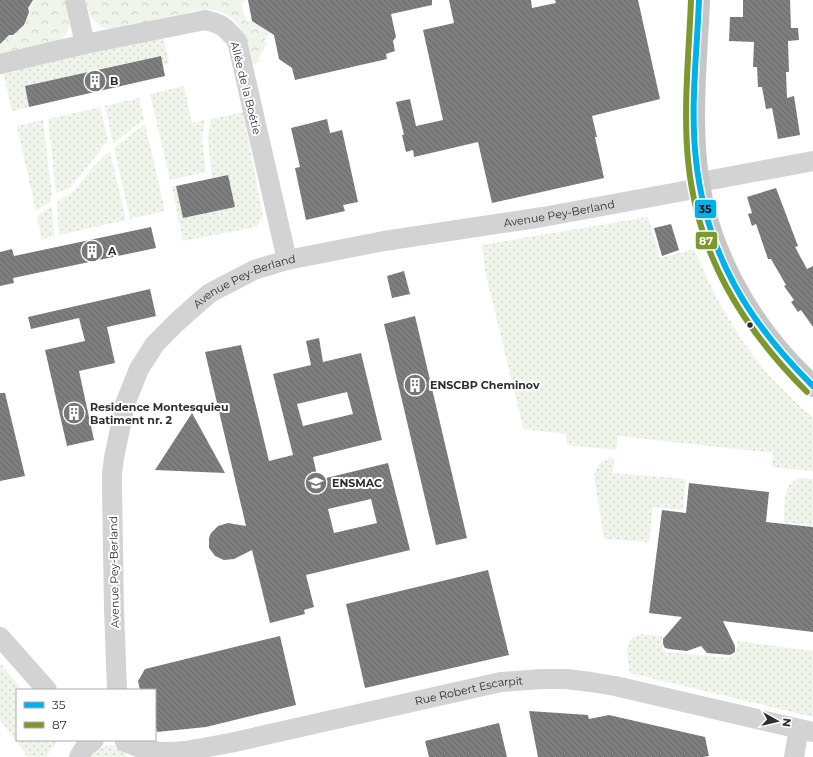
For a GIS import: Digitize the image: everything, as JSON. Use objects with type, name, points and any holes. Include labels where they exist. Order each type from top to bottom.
[{"type":"main road","points":[[699,0],[694,112],[696,161],[705,184],[715,202],[729,246],[750,290],[764,314],[780,336],[813,373]]},
{"type":"main road","points":[[708,0],[704,111],[707,219],[729,274],[744,301],[776,347],[813,386]]},
{"type":"street","points":[[75,0],[85,44]]},
{"type":"street","name":"Allée de la Boétie","points":[[0,64],[85,44],[205,20],[216,22],[226,27],[237,41],[287,260]]},
{"type":"street","name":"Avenue Pey-Berland","points":[[117,689],[112,474],[116,444],[125,404],[138,369],[155,344],[210,293],[254,270],[287,260],[384,241],[543,217],[813,161]]},
{"type":"street","points":[[0,637],[46,689]]},
{"type":"street","name":"Rue Robert Escarpit","points":[[128,746],[151,751],[165,752],[190,750],[230,743],[501,682],[542,679],[566,679],[615,686],[804,743]]},
{"type":"street","name":"Rue Robert Escarpit","points":[[214,757],[503,693],[542,689],[567,689],[601,694],[804,743]]},
{"type":"green space","points":[[0,0],[66,0],[70,18],[69,29],[57,43],[0,55]]},
{"type":"green space","points":[[86,0],[244,0],[244,2],[241,3],[246,22],[252,21],[270,32],[264,41],[267,43],[259,58],[260,62],[252,65],[242,32],[231,17],[223,13],[212,10],[198,10],[111,30],[100,26],[93,20]]},
{"type":"green space","points":[[163,35],[169,63],[163,65],[160,56],[25,86],[29,107],[12,111],[3,72]]},
{"type":"green space","points":[[184,86],[192,123],[205,120],[202,138],[206,172],[170,180],[150,94]]},
{"type":"green space","points":[[139,98],[144,119],[113,144],[105,106]]},
{"type":"green space","points":[[100,107],[108,141],[70,188],[56,193],[48,119]]},
{"type":"green space","points":[[243,112],[263,216],[256,227],[183,241],[172,186],[176,186],[183,218],[234,207],[228,175],[212,178],[208,138],[211,119]]},
{"type":"green space","points":[[43,120],[52,195],[50,202],[36,211],[17,126]]},
{"type":"green space","points":[[145,124],[165,211],[130,219],[114,148]]},
{"type":"green space","points":[[110,151],[126,220],[59,235],[57,202],[73,192],[94,166]]},
{"type":"green space","points":[[52,206],[54,236],[42,239],[37,216]]},
{"type":"green space","points":[[648,217],[660,258],[694,249],[716,296],[743,340],[775,381],[793,400],[813,417],[813,471],[772,467],[773,453],[618,436],[616,450],[567,445],[566,434],[523,429],[485,271],[482,245]]},
{"type":"green space","points":[[614,458],[613,473],[686,479],[683,510],[653,507],[649,542],[604,539],[594,475],[601,463]]},
{"type":"green space","points":[[803,478],[813,479],[813,526],[784,522],[785,501],[788,488],[791,483]]},
{"type":"green space","points":[[640,634],[662,636],[663,650],[666,652],[729,658],[735,654],[738,641],[813,651],[813,717],[630,673],[627,656],[628,645],[630,640]]},
{"type":"green space","points":[[0,663],[21,689],[16,689],[16,741],[57,741],[46,757],[28,757],[0,720]]},
{"type":"green space","points":[[109,745],[120,749],[128,757],[88,757],[96,749]]},
{"type":"building","points":[[0,0],[33,0],[28,8],[29,12],[24,25],[13,35],[9,35],[0,44]]},
{"type":"building","points":[[248,0],[432,0],[432,5],[391,14],[396,37],[393,41],[395,51],[386,54],[387,59],[295,80],[292,68],[279,59],[274,35],[252,21]]},
{"type":"building","points":[[449,0],[531,0],[532,8],[556,3],[555,0],[638,0],[660,99],[592,116],[604,178],[492,203],[478,142],[414,157],[413,150],[406,152],[402,135],[404,135],[396,102],[410,99],[416,126],[443,120],[423,30],[454,23]]},
{"type":"building","points":[[743,0],[790,0],[791,28],[798,28],[799,40],[788,41],[789,72],[786,72],[787,98],[794,96],[800,135],[778,139],[772,108],[766,109],[762,87],[758,87],[757,67],[753,67],[754,42],[729,41],[730,17],[743,17]]},
{"type":"building","name":"B","points":[[161,56],[165,76],[29,107],[25,86]]},
{"type":"building","points":[[327,119],[330,133],[342,130],[358,202],[343,205],[345,211],[306,220],[295,168],[300,167],[291,128]]},
{"type":"building","points":[[228,175],[235,207],[183,218],[176,186]]},
{"type":"building","points":[[776,188],[798,246],[795,247],[807,269],[813,266],[813,327],[801,310],[798,312],[791,302],[794,300],[784,286],[786,285],[771,259],[768,259],[756,224],[752,226],[748,214],[752,213],[747,197]]},
{"type":"building","points":[[671,224],[679,250],[662,256],[654,228]]},
{"type":"building","name":"A","points":[[151,227],[156,248],[13,278],[14,283],[0,286],[0,252],[12,249],[14,256]]},
{"type":"building","points":[[404,271],[410,294],[392,298],[387,276]]},
{"type":"building","points":[[150,289],[156,316],[107,327],[115,363],[79,371],[94,440],[67,446],[45,350],[85,341],[79,318],[31,329],[28,317]]},
{"type":"building","name":"ENSCBP Cheminov","points":[[415,316],[467,538],[436,545],[384,324]]},
{"type":"building","name":"ENSMAC","points":[[319,338],[323,362],[361,353],[382,440],[313,457],[318,480],[388,463],[410,550],[306,575],[314,607],[304,610],[305,614],[270,623],[252,550],[234,559],[224,560],[215,556],[209,548],[209,538],[211,533],[218,526],[228,523],[246,526],[205,352],[241,345],[269,461],[293,455],[273,374],[311,365],[306,341]],"holes":[[[347,392],[353,414],[303,426],[297,404]],[[371,499],[377,523],[334,533],[328,509]]]},
{"type":"building","points":[[0,393],[5,393],[25,476],[0,481]]},
{"type":"building","points":[[192,413],[225,473],[155,470]]},
{"type":"building","points":[[689,483],[769,492],[766,522],[813,527],[813,632],[723,621],[735,646],[735,652],[730,655],[707,653],[701,646],[687,651],[665,648],[663,639],[682,617],[649,613],[662,510],[686,513]]},
{"type":"building","points":[[488,570],[509,655],[365,688],[346,604]]},
{"type":"building","points":[[280,636],[296,705],[206,727],[157,732],[156,689],[140,689],[138,681],[145,669]]},
{"type":"building","points":[[529,711],[588,715],[589,719],[609,715],[705,737],[709,756],[538,757]]},
{"type":"building","points":[[499,723],[507,757],[429,757],[425,741]]},
{"type":"transit line","name":"87","points":[[691,0],[686,120],[688,160],[693,194],[701,227],[712,257],[726,286],[743,314],[783,367],[807,392]]},
{"type":"transit line","name":"35","points":[[699,0],[694,80],[694,140],[701,194],[709,226],[720,256],[750,311],[769,337],[813,386]]},
{"type":"place","name":"B","points":[[95,81]]},
{"type":"place","name":"A","points":[[92,251]]},
{"type":"place","name":"ENSCBP Cheminov","points":[[415,385]]},
{"type":"place","name":"Residence Montesquieu Batiment nr. 2","points":[[74,413]]},
{"type":"place","name":"ENSMAC","points":[[316,483]]}]
